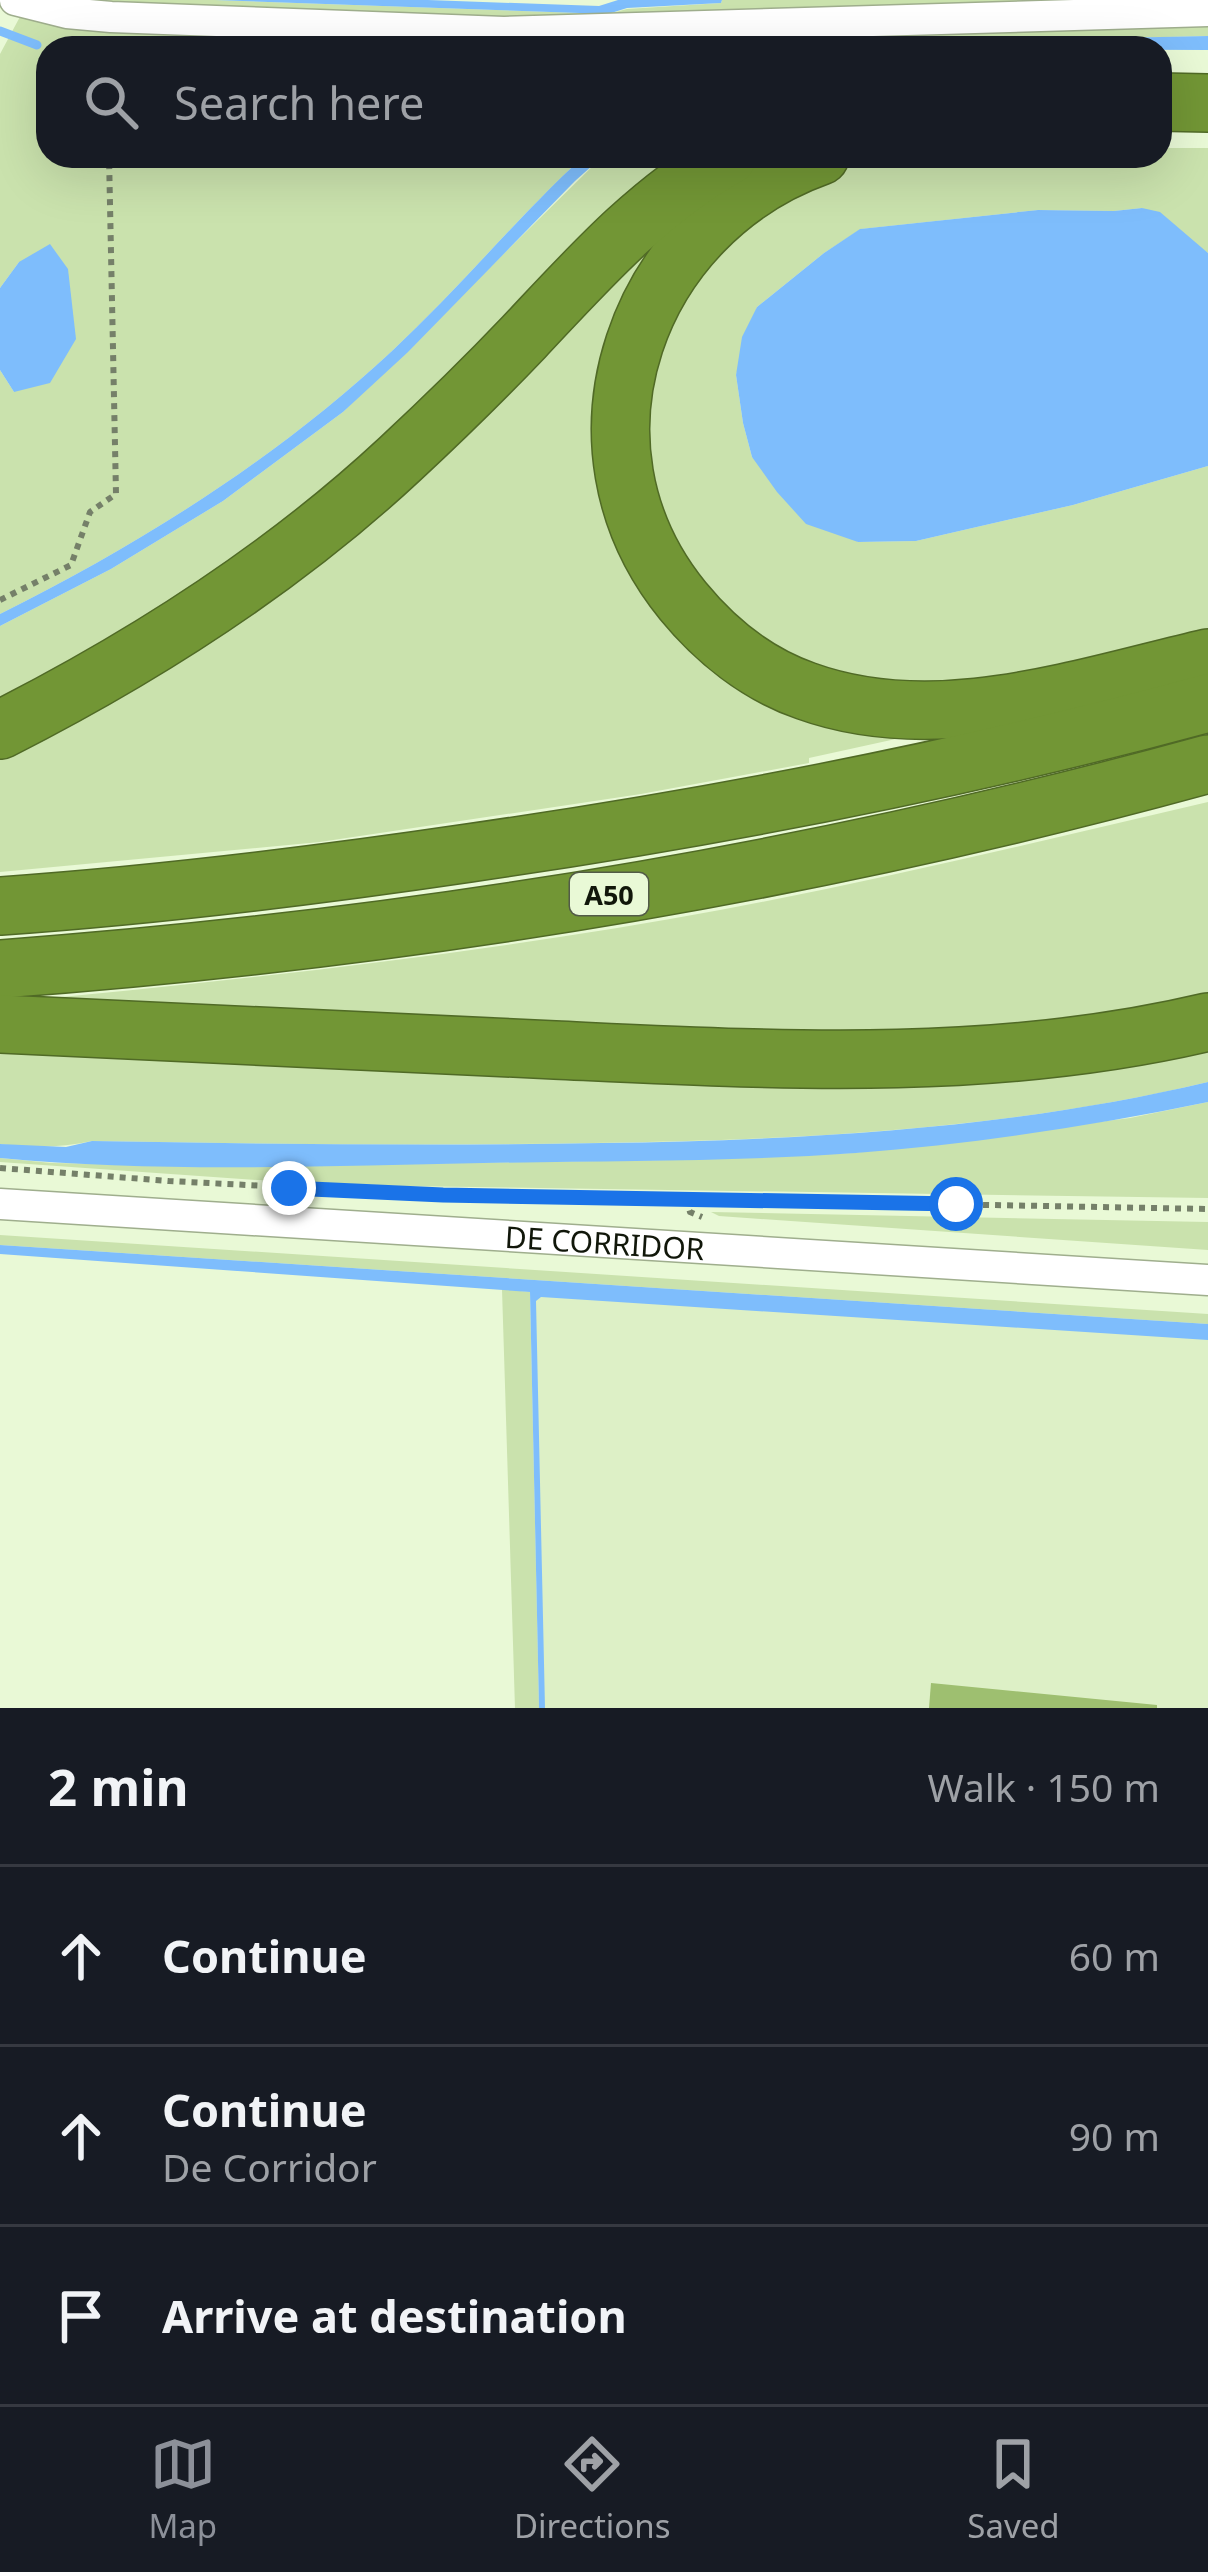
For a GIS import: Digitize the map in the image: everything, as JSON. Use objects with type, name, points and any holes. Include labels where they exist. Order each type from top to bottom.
[{"type":"highway","points":[[1172,102],[1208,103]]},
{"type":"highway","points":[[1172,134],[1208,134]]},
{"type":"highway","points":[[0,730],[152,645],[315,531],[413,447],[630,226],[707,168]]},
{"type":"highway","points":[[790,168],[718,214],[685,249],[638,329],[629,359],[622,448],[625,475],[645,537],[673,589],[720,641],[767,673],[809,692],[884,710],[1012,702],[1208,658]]},
{"type":"highway","name":"A50","points":[[0,906],[127,897],[575,838],[882,781],[1208,704]]},
{"type":"highway","name":"A50","points":[[0,969],[199,952],[484,917],[876,846],[1208,764]]},
{"type":"highway","points":[[0,1024],[849,1061],[1055,1048],[1208,1022]]},
{"type":"street","points":[[30,4],[111,17],[503,32],[1208,11]]},
{"type":"street","name":"DE CORRIDOR","points":[[0,1204],[1208,1280]]},
{"type":"path","points":[[0,600],[71,565],[90,512],[116,494],[109,168]]},
{"type":"path","name":"DE CORRIDOR","points":[[0,1168],[443,1195],[1208,1209]]},
{"type":"shaded area","points":[[88,0],[608,14],[722,0],[1039,0],[1034,4],[589,21],[251,15]]},
{"type":"shaded area","points":[[22,13],[109,26],[1208,21],[1208,36],[1172,37],[36,36],[36,168],[572,168],[409,334],[302,428],[156,528],[0,614],[0,370],[14,392],[19,262],[0,288],[0,54]]},
{"type":"shaded area","points":[[1172,148],[1208,148],[1208,253],[1142,208],[1038,210],[861,229],[757,307],[736,375],[752,457],[858,542],[916,541],[1073,505],[1208,466],[1208,645],[995,688],[813,679],[681,577],[635,403],[686,264],[832,168],[1172,168]]},
{"type":"shaded area","points":[[591,168],[693,168],[375,468],[0,716],[0,626],[111,569],[223,501],[343,412]]},
{"type":"shaded area","points":[[755,172],[612,404],[698,637],[987,719],[809,758],[809,763],[641,794],[320,842],[0,872],[0,741],[584,287]]},
{"type":"shaded area","points":[[1208,802],[1208,1010],[994,1047],[0,1003],[361,964],[631,926],[965,859]]},
{"type":"shaded area","points":[[0,1034],[1208,1034],[1208,1082],[979,1122],[825,1135],[530,1144],[92,1141],[24,1146],[0,1144]]},
{"type":"shaded area","points":[[1208,1102],[1208,1198],[401,1186],[0,1162],[0,1158],[229,1166],[854,1153],[1130,1118]]},
{"type":"shaded area","points":[[711,1212],[1208,1222],[1208,1250],[719,1216]]},
{"type":"shaded area","points":[[0,1235],[1208,1314],[1208,1324],[0,1245]]},
{"type":"shaded area","points":[[533,1285],[1208,1331],[1208,1708],[544,1708]]},
{"type":"shaded area","points":[[502,1289],[530,1292],[539,1708],[515,1708]]},
{"type":"water","points":[[215,0],[599,6],[618,0],[722,0],[627,8],[608,14]]},
{"type":"water","points":[[1208,36],[1208,50],[1172,50],[1172,37]]},
{"type":"water","points":[[572,168],[590,168],[343,412],[223,501],[111,569],[0,626],[0,614],[156,528],[302,428],[409,334]]},
{"type":"water","points":[[1142,208],[1160,212],[1208,253],[1208,466],[1073,505],[916,541],[858,542],[806,524],[752,457],[736,375],[742,337],[757,307],[860,229],[1038,210]]},
{"type":"water","points":[[50,244],[68,269],[76,339],[50,383],[14,392],[0,370],[0,288],[19,262]]},
{"type":"water","points":[[1208,1082],[1208,1102],[1121,1119],[945,1145],[809,1156],[241,1167],[0,1158],[0,1144],[66,1147],[92,1141],[538,1144],[831,1135],[1058,1111]]},
{"type":"water","points":[[0,1245],[1208,1324],[1208,1340],[541,1297],[536,1301],[545,1708],[539,1708],[530,1292],[0,1254]]},
{"type":"building","points":[[931,1683],[1157,1705],[1157,1708],[929,1708]]},
{"type":"waterway","points":[[0,31],[36,45]]},
{"type":"route","points":[[289,1188],[956,1204]]}]
